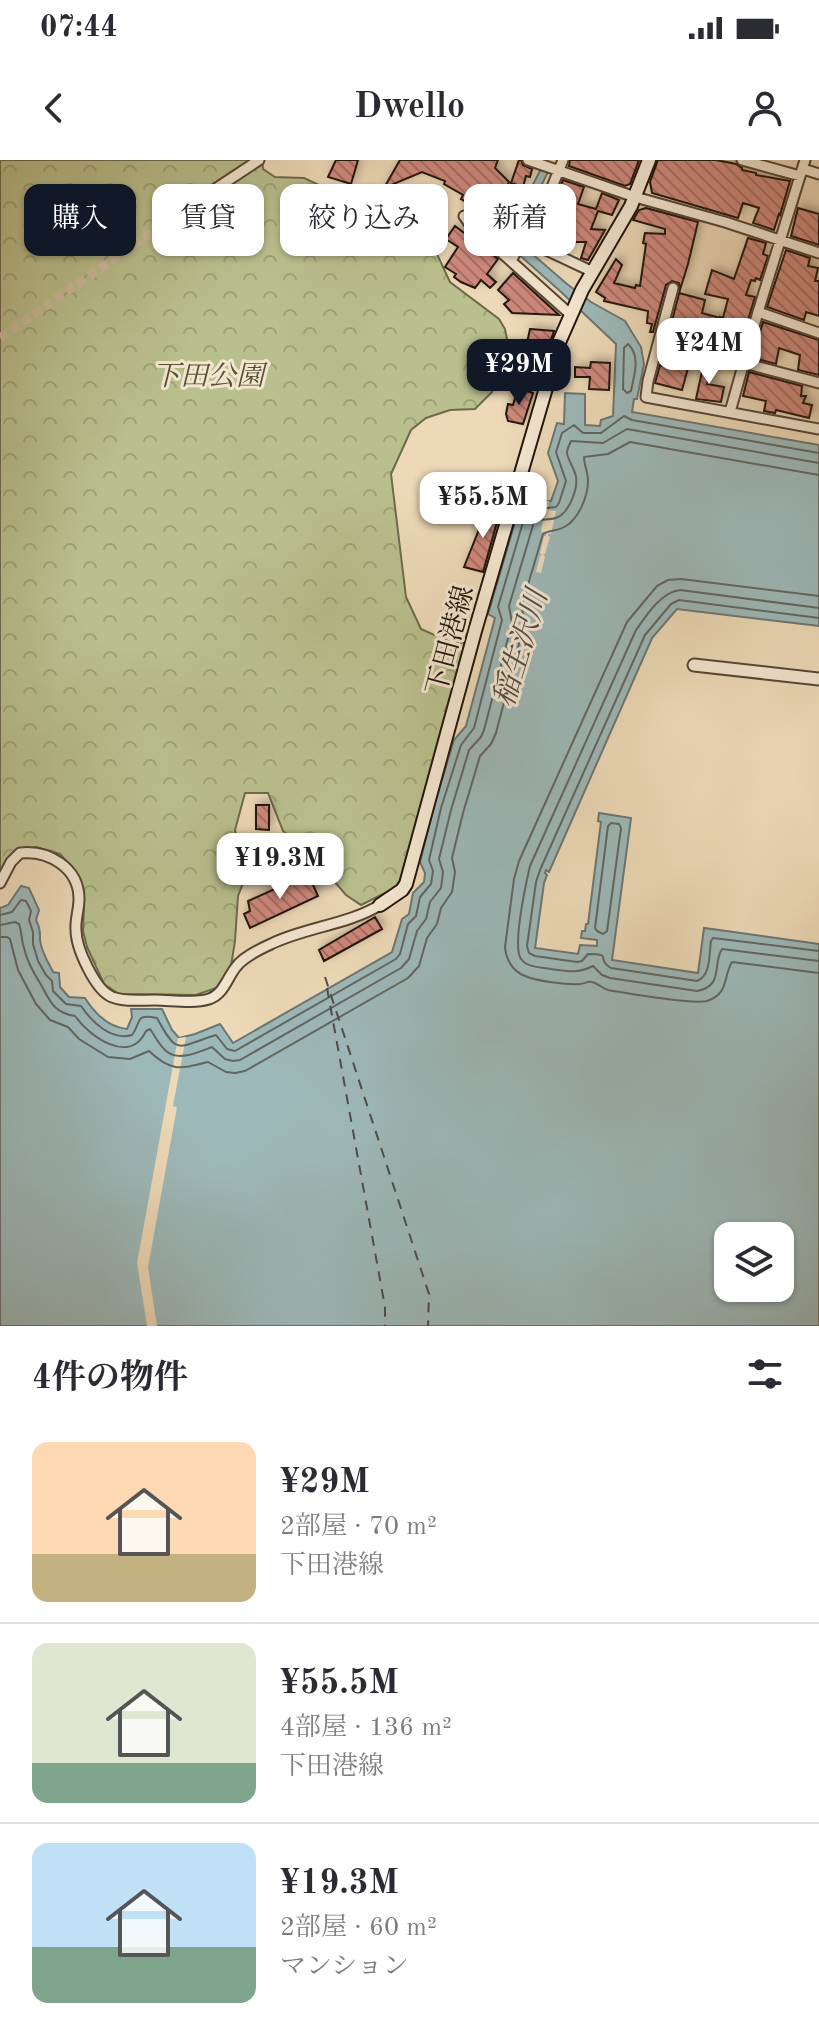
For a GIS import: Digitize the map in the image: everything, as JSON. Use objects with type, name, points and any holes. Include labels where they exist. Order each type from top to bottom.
[{"type":"main road","name":"下田港線","points":[[380,905],[406,884],[475,631],[541,402],[571,311],[635,197],[649,160]]},
{"type":"street","points":[[223,184],[259,160]]},
{"type":"street","points":[[528,160],[635,197],[819,253]]},
{"type":"street","points":[[551,184],[563,160]]},
{"type":"street","points":[[742,160],[803,168],[819,174]]},
{"type":"street","points":[[730,412],[803,168]]},
{"type":"street","points":[[556,256],[593,272]]},
{"type":"street","points":[[513,257],[571,311]]},
{"type":"street","points":[[673,288],[646,397],[819,427]]},
{"type":"street","points":[[758,312],[819,333]]},
{"type":"street","points":[[744,363],[819,383]]},
{"type":"street","points":[[694,665],[819,679]]},
{"type":"street","points":[[0,883],[11,862],[20,853],[38,854],[59,861],[69,870],[79,897],[75,929],[91,974],[105,993],[125,1000],[213,998],[236,967],[271,944],[366,913],[380,905]]},
{"type":"green space","name":"下田公園","points":[[0,160],[262,160],[263,169],[275,177],[304,178],[317,184],[280,184],[280,256],[438,256],[450,282],[499,319],[507,339],[492,392],[475,409],[450,410],[426,418],[411,430],[391,474],[406,597],[421,629],[450,642],[468,643],[401,885],[361,905],[346,895],[309,852],[283,831],[268,793],[245,793],[235,830],[245,878],[238,896],[231,966],[216,988],[196,995],[119,994],[104,984],[87,947],[83,931],[82,884],[60,854],[36,847],[19,850],[0,875]]},
{"type":"water","points":[[541,169],[548,172],[542,184],[533,184]]},
{"type":"water","name":"稲生沢川","points":[[521,256],[535,256],[591,302],[625,321],[641,347],[644,364],[632,412],[819,445],[819,626],[677,609],[652,638],[549,872],[546,870],[535,948],[578,954],[580,945],[597,946],[597,940],[581,938],[588,924],[601,822],[598,821],[599,813],[631,818],[612,960],[698,973],[704,928],[819,944],[819,1326],[0,1326],[0,908],[8,905],[21,886],[29,888],[39,910],[36,920],[42,948],[53,972],[59,973],[60,987],[69,997],[85,998],[108,1023],[127,1029],[132,1017],[131,1009],[162,1009],[179,1038],[220,1024],[233,1043],[392,952],[402,919],[409,914],[413,893],[424,882],[425,873],[420,862],[434,806],[454,740],[466,726],[495,618],[488,614],[521,502],[551,501],[558,481],[548,453],[557,423],[564,424],[565,393],[585,394],[585,425],[600,426],[601,420],[613,416],[616,344]]},
{"type":"pier","points":[[546,501],[549,501],[548,510],[556,511],[543,554],[541,573],[536,572],[546,536],[541,532]]},
{"type":"pier","points":[[186,1037],[173,1106],[177,1107],[148,1267],[157,1326],[147,1326],[137,1263],[178,1038]]},
{"type":"building","points":[[336,160],[358,160],[351,184],[328,177]]},
{"type":"building","points":[[400,160],[498,160],[495,168],[509,182],[464,184],[464,201],[461,199],[463,195],[444,184],[445,181],[422,172],[386,184]]},
{"type":"building","points":[[519,160],[532,169],[524,184],[511,183]]},
{"type":"building","points":[[570,160],[639,160],[630,184],[625,186],[569,166]]},
{"type":"building","points":[[658,160],[716,160],[736,164],[756,175],[790,181],[774,230],[753,223],[759,208],[743,203],[738,218],[652,193],[650,182]]},
{"type":"building","points":[[576,184],[584,187],[578,204],[596,209],[602,193],[619,200],[612,215],[598,211],[591,229],[605,230],[588,260],[581,258],[586,242],[576,242]]},
{"type":"building","points":[[646,208],[698,222],[680,290],[679,283],[672,281],[666,285],[653,332],[650,332],[652,324],[647,323],[648,311],[604,301],[605,298],[596,292],[616,259],[622,265],[614,283],[635,288],[636,285],[640,286],[645,233],[665,234],[665,229],[633,220],[639,210]]},
{"type":"building","points":[[798,208],[819,214],[819,245],[791,236]]},
{"type":"building","points":[[455,226],[464,233],[464,256],[494,256],[498,259],[487,274],[496,282],[490,288],[481,280],[475,288],[461,282],[454,277],[456,274],[445,267],[458,247],[448,240]]},
{"type":"building","points":[[748,238],[766,243],[763,254],[768,256],[760,280],[751,280],[746,295],[755,297],[744,333],[700,324],[682,390],[655,383],[660,365],[667,367],[670,350],[665,348],[679,293],[705,300],[702,313],[723,318],[728,299],[705,294],[712,270],[734,279]]},
{"type":"building","points":[[786,250],[810,258],[808,266],[818,268],[815,281],[819,281],[819,316],[806,312],[804,320],[767,307]]},
{"type":"building","points":[[513,273],[559,315],[512,313],[504,304],[509,300],[498,290]]},
{"type":"building","points":[[763,322],[819,340],[819,375],[798,370],[800,355],[779,348],[776,364],[753,358]]},
{"type":"building","points":[[530,329],[554,331],[548,348],[527,343]]},
{"type":"building","points":[[705,358],[713,361],[707,384],[724,387],[721,402],[696,399]]},
{"type":"building","points":[[591,362],[610,363],[609,390],[589,389],[590,377],[575,377],[575,367],[590,368]]},
{"type":"building","points":[[749,372],[802,386],[801,396],[806,396],[803,403],[812,405],[809,418],[776,410],[775,413],[764,411],[766,401],[743,396]]},
{"type":"building","points":[[518,388],[533,393],[523,424],[508,421],[506,414],[508,404],[513,405]]},
{"type":"building","points":[[485,506],[501,508],[483,572],[464,567]]},
{"type":"building","points":[[256,805],[269,805],[269,830],[256,829]]},
{"type":"building","points":[[308,874],[318,896],[250,928],[244,914],[250,911],[248,901]]},
{"type":"building","points":[[375,917],[382,929],[324,961],[319,950]]},
{"type":"ferry route","points":[[325,977],[429,1294],[428,1326]]},
{"type":"ferry route","points":[[327,988],[385,1307],[385,1326]]},
{"type":"tunnel","points":[[0,338],[152,232]]}]
